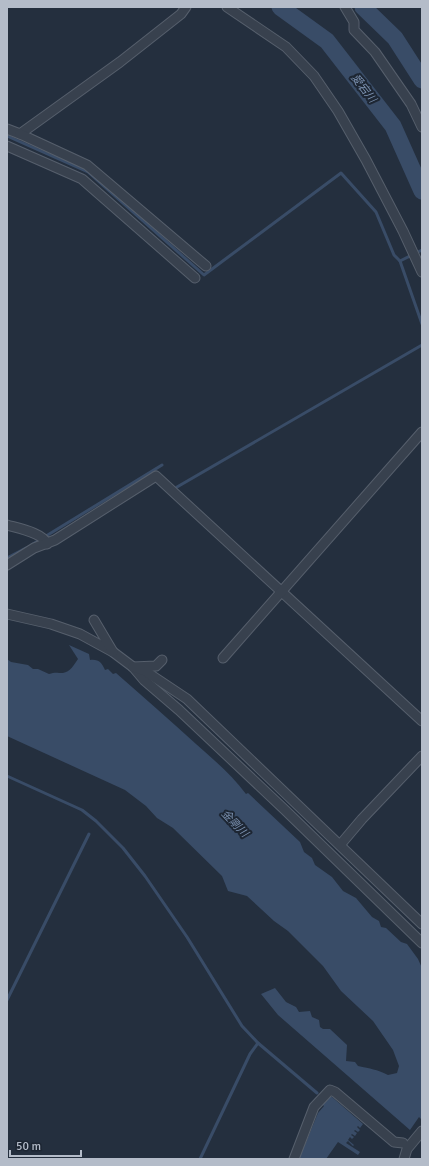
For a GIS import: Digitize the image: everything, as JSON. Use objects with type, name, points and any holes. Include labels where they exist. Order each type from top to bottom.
[{"type":"street","points":[[20,134],[120,62],[181,14],[186,7]]},
{"type":"street","points":[[227,7],[286,47],[314,76],[342,118],[390,206],[422,272]]},
{"type":"street","points":[[345,7],[354,22],[354,30],[375,52],[411,104],[422,127]]},
{"type":"street","points":[[7,129],[87,165],[206,266]]},
{"type":"street","points":[[7,146],[82,179],[195,278]]},
{"type":"street","points":[[223,658],[422,432]]},
{"type":"street","points":[[7,525],[44,540],[55,540],[156,476],[422,721]]},
{"type":"street","points":[[7,565],[44,540]]},
{"type":"street","points":[[7,614],[51,624],[80,634],[113,652],[133,667],[144,680],[179,710],[286,810],[422,943]]},
{"type":"street","points":[[94,620],[113,652]]},
{"type":"street","points":[[133,667],[156,666],[162,660]]},
{"type":"street","points":[[133,667],[145,671],[187,699],[422,924]]},
{"type":"street","points":[[340,845],[362,819],[422,756]]},
{"type":"street","points":[[294,1159],[314,1107],[330,1090],[335,1092],[394,1142],[408,1143],[422,1131]]},
{"type":"street","points":[[404,1159],[408,1149],[408,1143]]},
{"type":"water","name":"金剛川","points":[[69,645],[89,654],[90,660],[100,662],[105,670],[108,669],[113,674],[116,673],[209,756],[229,774],[246,794],[248,793],[300,842],[304,852],[312,858],[315,865],[332,877],[343,891],[356,898],[372,917],[379,921],[381,927],[386,928],[401,942],[407,944],[418,959],[422,968],[422,1120],[419,1117],[410,1130],[278,1015],[261,994],[275,988],[286,1002],[296,1007],[299,1012],[310,1011],[312,1017],[319,1020],[320,1027],[323,1029],[330,1029],[347,1045],[346,1061],[355,1062],[358,1066],[377,1070],[388,1075],[397,1073],[399,1066],[393,1050],[373,1021],[341,991],[323,966],[288,931],[274,921],[247,896],[228,891],[222,876],[173,828],[157,818],[146,806],[125,790],[7,736],[7,659],[11,662],[28,665],[33,669],[38,669],[49,674],[63,673],[70,670],[78,659]]},
{"type":"water","points":[[328,1096],[332,1097],[363,1124],[360,1128],[358,1126],[357,1127],[360,1130],[358,1132],[355,1130],[354,1131],[357,1133],[355,1136],[352,1134],[351,1135],[354,1137],[352,1139],[350,1137],[348,1140],[354,1145],[353,1146],[348,1141],[346,1143],[360,1152],[358,1155],[338,1142],[326,1159],[299,1159],[318,1113],[324,1106],[321,1103]]},
{"type":"waterway","name":"愛宕川","points":[[280,7],[327,41],[393,126],[422,191]]},
{"type":"waterway","points":[[363,7],[395,38],[422,80]]},
{"type":"waterway","points":[[7,136],[88,172],[204,275],[341,173],[376,212],[394,255],[400,261],[422,250]]},
{"type":"waterway","points":[[400,261],[422,324]]},
{"type":"waterway","points":[[177,487],[422,345]]},
{"type":"waterway","points":[[33,544],[162,465]]},
{"type":"waterway","points":[[7,558],[26,548]]},
{"type":"waterway","points":[[7,776],[82,810],[96,821],[123,848],[145,876],[187,937],[242,1026],[258,1043],[317,1093]]},
{"type":"waterway","points":[[7,1000],[89,834]]},
{"type":"waterway","points":[[200,1159],[250,1054],[258,1043]]}]
